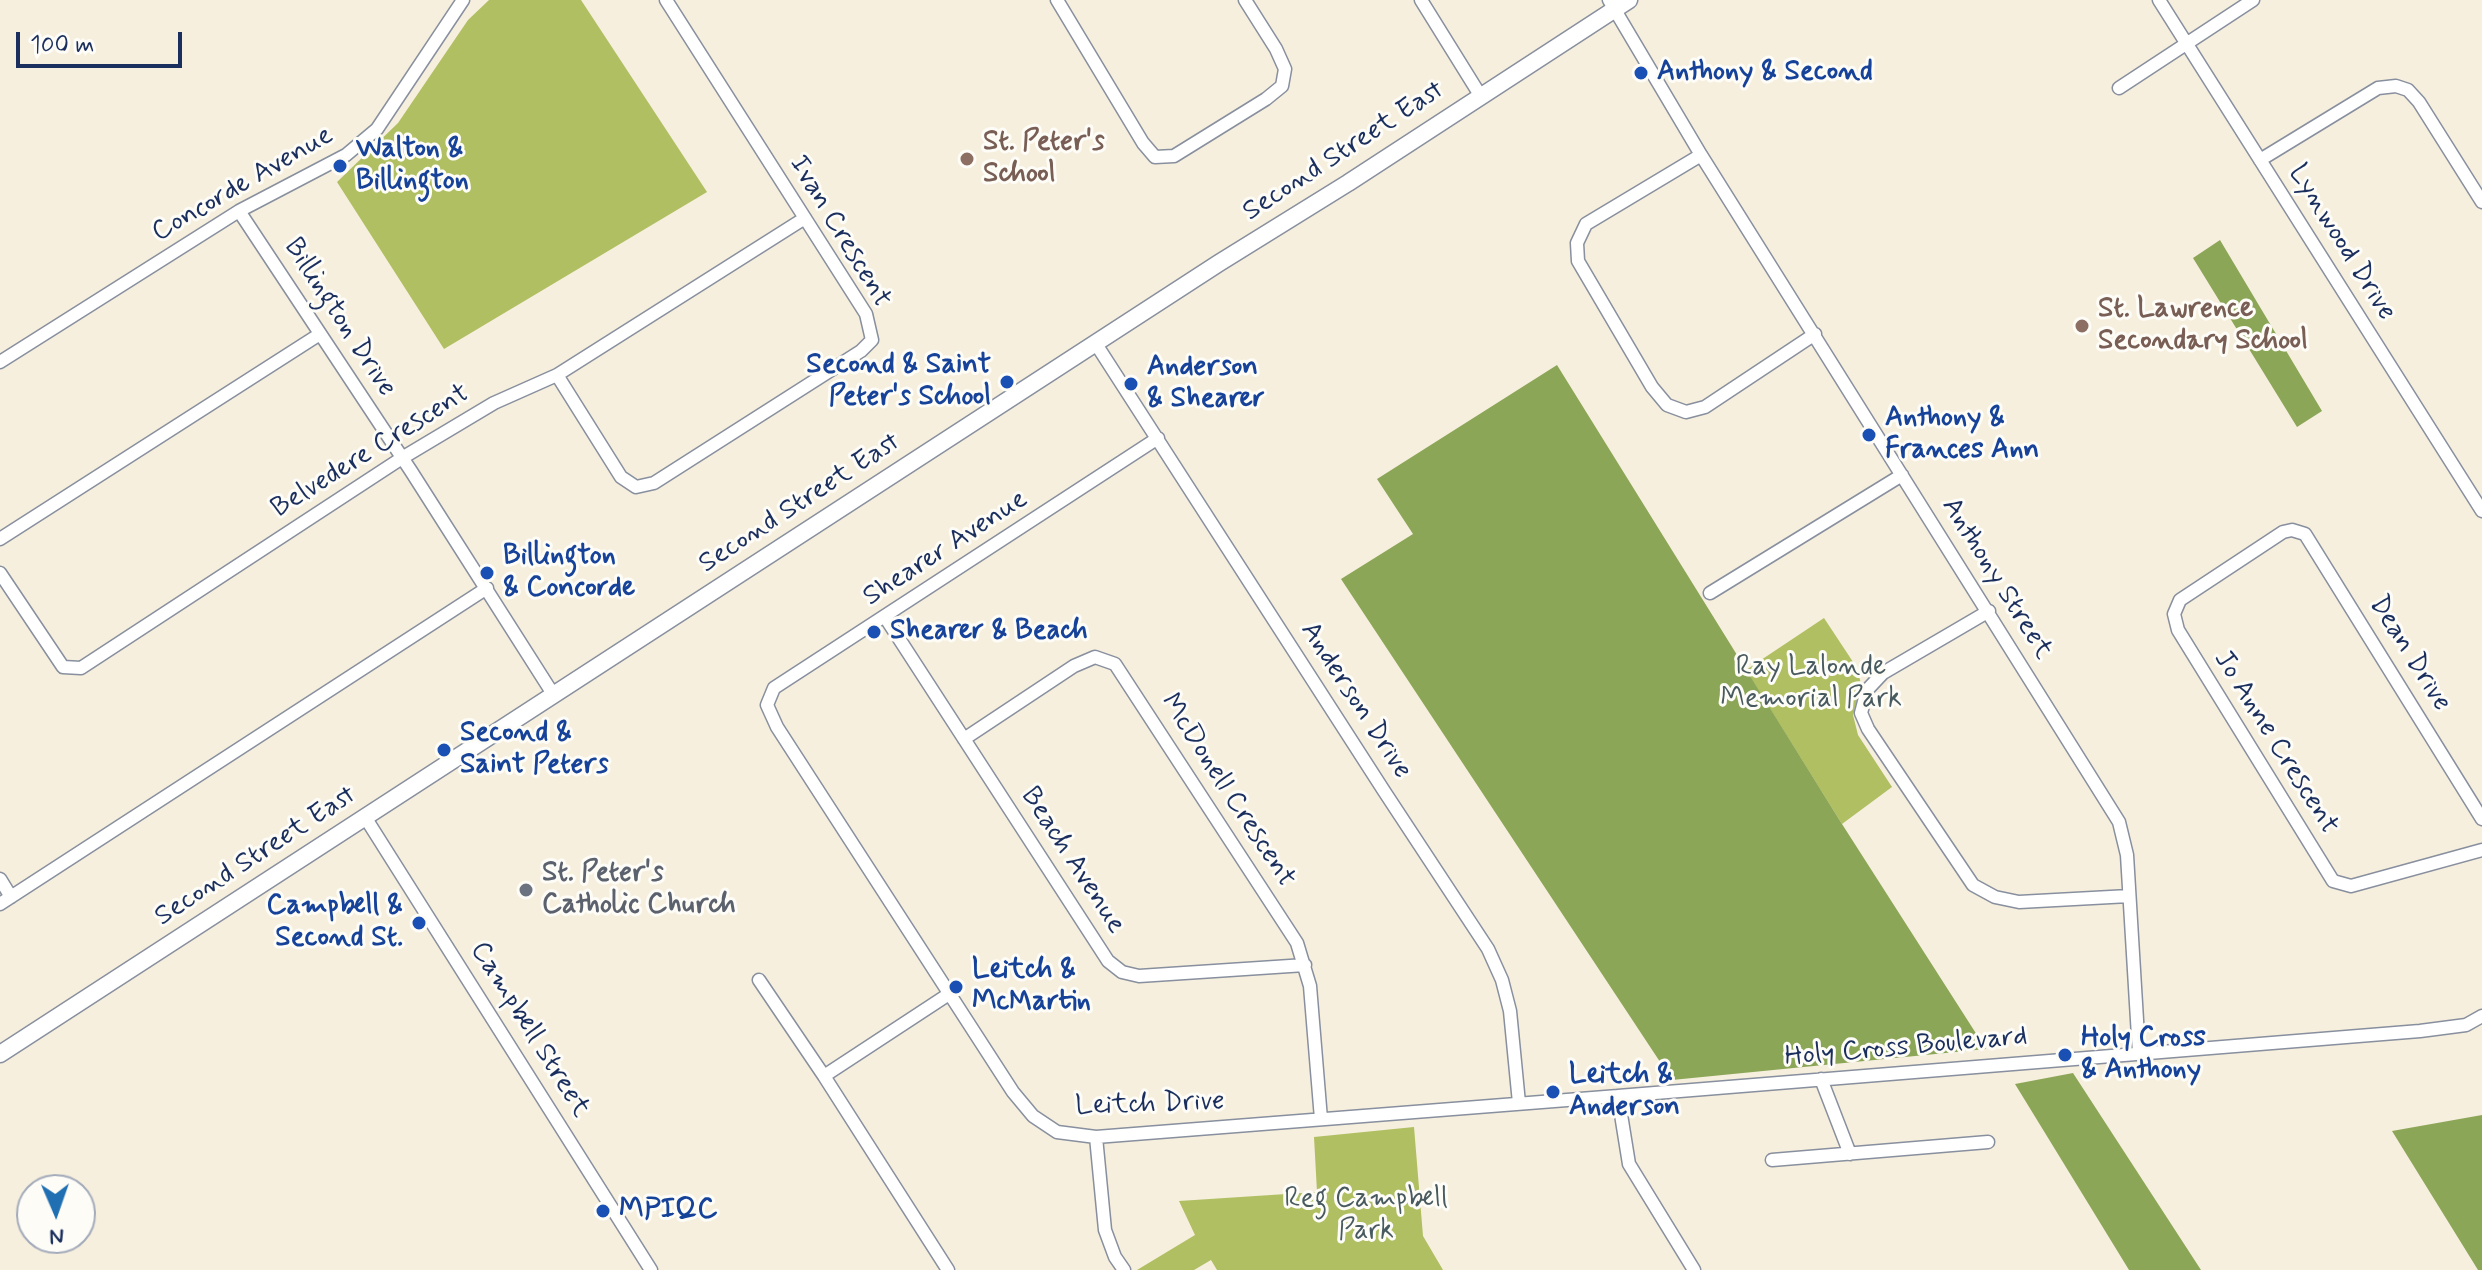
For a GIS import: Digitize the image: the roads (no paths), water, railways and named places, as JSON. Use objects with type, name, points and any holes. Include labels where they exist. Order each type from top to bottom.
[{"type":"main road","name":"Second Street East","points":[[0,1054],[1618,3]]},
{"type":"street","name":"Concorde Avenue","points":[[0,362],[239,211],[346,155],[377,129],[463,0]]},
{"type":"street","name":"Ivan Crescent","points":[[557,375],[621,477],[636,487],[654,483],[861,351],[872,340],[866,314],[666,0]]},
{"type":"street","points":[[1057,0],[1143,143],[1155,157],[1174,156],[1282,86],[1285,69],[1245,0]]},
{"type":"street","points":[[1421,0],[1480,95]]},
{"type":"street","name":"Lynwood Drive","points":[[2159,0],[2482,511]]},
{"type":"street","points":[[2119,88],[2253,0]]},
{"type":"street","name":"Anthony Street","points":[[1618,3],[1701,155],[2119,822],[2127,855],[2139,1053]]},
{"type":"street","points":[[2260,160],[2378,88],[2396,86],[2408,90],[2419,102],[2482,202]]},
{"type":"street","points":[[1701,155],[1586,224],[1577,243],[1578,261],[1652,387],[1667,405],[1686,412],[1705,407],[1815,334]]},
{"type":"street","name":"Billington Drive","points":[[239,211],[487,588],[553,694]]},
{"type":"street","name":"Belvedere Crescent","points":[[0,573],[63,667],[81,668],[402,458],[494,403],[557,375],[805,218]]},
{"type":"street","points":[[0,539],[320,334]]},
{"type":"street","name":"Anderson Drive","points":[[1096,344],[1488,949],[1502,980],[1510,1011],[1519,1103]]},
{"type":"street","name":"Shearer Avenue","points":[[767,705],[774,688],[1158,438]]},
{"type":"street","points":[[1710,593],[1902,475]]},
{"type":"street","name":"Dean Drive","points":[[2283,532],[2298,530],[2310,539],[2482,819]]},
{"type":"street","name":"Jo Anne Crescent","points":[[2283,532],[2186,593],[2178,602],[2174,619],[2329,877],[2338,884],[2351,886],[2482,850]]},
{"type":"street","points":[[0,879],[6,901],[487,588]]},
{"type":"street","points":[[1989,611],[1883,673],[1867,690],[1861,713],[1868,729],[1973,885],[1995,897],[2019,902],[2129,896]]},
{"type":"street","name":"Beach Avenue","points":[[885,617],[1108,961],[1122,972],[1139,976],[1305,965]]},
{"type":"street","name":"McDonell Crescent","points":[[964,739],[1074,666],[1095,657],[1115,664],[1297,943],[1310,986],[1321,1119]]},
{"type":"street","name":"Leitch Drive","points":[[767,705],[777,727],[1013,1092],[1033,1116],[1057,1132],[1096,1137],[1618,1096]]},
{"type":"street","name":"Campbell Street","points":[[365,817],[651,1270]]},
{"type":"street","points":[[759,980],[948,1270]]},
{"type":"street","points":[[824,1076],[949,994]]},
{"type":"street","name":"Holy Cross Boulevard","points":[[1618,1096],[2420,1031],[2466,1025],[2482,1016]]},
{"type":"street","points":[[1821,1079],[1850,1154]]},
{"type":"street","points":[[1618,1096],[1629,1164],[1694,1270]]},
{"type":"street","points":[[1096,1137],[1105,1230],[1115,1257],[1124,1270]]},
{"type":"street","points":[[1772,1160],[1988,1142]]},
{"type":"place","name":"Anthony & Second","points":[[1641,73]]},
{"type":"place","name":"St. Peter's School","points":[[967,159]]},
{"type":"place","name":"Walton & Billington","points":[[340,166]]},
{"type":"place","name":"St. Lawrence Secondary School","points":[[2082,326]]},
{"type":"place","name":"Second & Saint Peter's School","points":[[1007,382]]},
{"type":"place","name":"Anderson & Shearer","points":[[1131,384]]},
{"type":"place","name":"Anthony & Frances Ann","points":[[1869,435]]},
{"type":"place","name":"Billington & Concorde","points":[[487,573]]},
{"type":"place","name":"Shearer & Beach","points":[[874,632]]},
{"type":"place","name":"Second & Saint Peters","points":[[444,750]]},
{"type":"place","name":"St. Peter's Catholic Church","points":[[526,890]]},
{"type":"place","name":"Campbell & Second St.","points":[[419,923]]},
{"type":"place","name":"Leitch & McMartin","points":[[956,987]]},
{"type":"place","name":"Holy Cross & Anthony","points":[[2065,1055]]},
{"type":"place","name":"Leitch & Anderson","points":[[1553,1092]]},
{"type":"place","name":"MPIQC","points":[[603,1211]]},
{"type":"park label","name":"Ray Lalonde Memorial Park","points":[[1811,684]]},
{"type":"park label","name":"Reg Campbell Park","points":[[1366,1216]]}]
